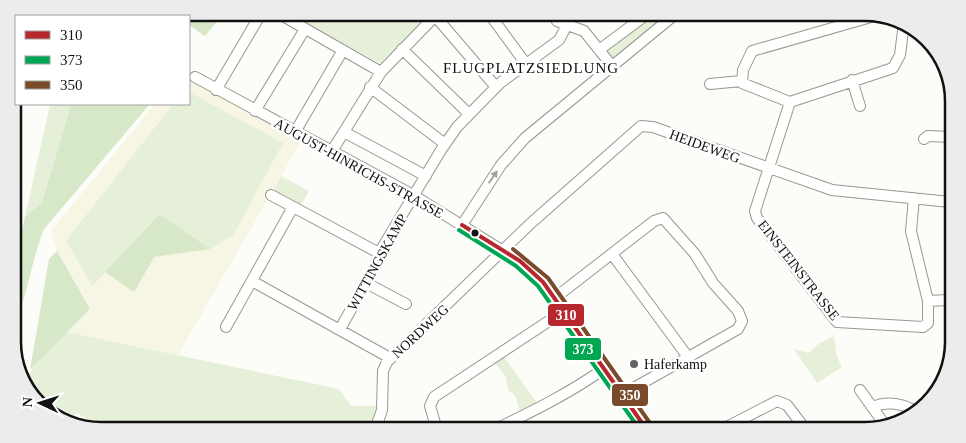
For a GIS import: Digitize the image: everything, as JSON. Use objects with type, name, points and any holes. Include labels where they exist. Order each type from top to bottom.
[{"type":"street","points":[[216,90],[257,21]]},
{"type":"street","points":[[291,21],[381,72]]},
{"type":"street","points":[[332,151],[381,72],[430,21]]},
{"type":"street","points":[[443,21],[496,87]]},
{"type":"street","points":[[495,21],[526,64]]},
{"type":"street","points":[[558,21],[582,30],[612,66]]},
{"type":"street","name":"WITTINGSKAMP","points":[[340,329],[376,265],[379,253],[387,243],[413,195],[445,144],[469,114],[496,87],[559,40],[570,21]]},
{"type":"street","points":[[598,50],[638,21]]},
{"type":"street","points":[[464,221],[497,170],[517,146],[546,119],[667,21]]},
{"type":"street","points":[[741,81],[743,70],[752,51],[857,21]]},
{"type":"street","points":[[255,111],[305,29]]},
{"type":"street","points":[[769,168],[789,104],[792,101],[852,80],[893,68],[900,55],[903,31]]},
{"type":"street","points":[[402,49],[469,114]]},
{"type":"street","points":[[295,132],[343,50]]},
{"type":"street","name":"AUGUST-HINRICHS-STRASSE","points":[[195,77],[255,111],[464,221],[531,270],[556,296],[564,311],[642,422]]},
{"type":"street","points":[[852,80],[860,106]]},
{"type":"street","points":[[710,84],[741,81],[789,104]]},
{"type":"street","points":[[370,87],[445,144]]},
{"type":"street","name":"HEIDEWEG","points":[[504,250],[530,224],[643,126],[653,127],[835,191],[945,201]]},
{"type":"street","points":[[344,132],[426,176]]},
{"type":"street","points":[[924,139],[927,136],[945,136]]},
{"type":"street","name":"EINSTEINSTRASSE","points":[[769,168],[755,206],[755,215],[837,322],[924,326],[928,321],[928,301],[911,231],[914,198]]},
{"type":"street","points":[[271,195],[379,253]]},
{"type":"street","points":[[226,327],[293,207]]},
{"type":"street","points":[[556,296],[654,221],[664,218],[695,254],[720,292],[738,311],[742,322],[740,328],[623,394]]},
{"type":"street","name":"NORDWEG","points":[[378,422],[382,410],[383,371],[390,358],[504,250]]},
{"type":"street","points":[[612,254],[688,357]]},
{"type":"street","points":[[252,281],[390,358]]},
{"type":"street","points":[[366,283],[406,304]]},
{"type":"street","points":[[928,301],[945,300]]},
{"type":"street","points":[[435,422],[430,406],[434,397],[564,311]]},
{"type":"street","points":[[510,422],[568,393],[605,368]]},
{"type":"street","points":[[860,390],[881,420]]},
{"type":"street","points":[[737,422],[772,402],[779,401],[787,404],[800,422]]},
{"type":"street","points":[[873,407],[881,404],[905,405],[909,408]]},
{"type":"green space","points":[[190,21],[217,21],[205,36],[190,26]]},
{"type":"green space","points":[[302,21],[427,21],[380,63]]},
{"type":"green space","points":[[641,21],[664,21],[614,60],[605,47]]},
{"type":"green space","points":[[190,77],[304,136],[178,355],[67,332],[90,308],[57,251],[51,231],[154,105],[190,105]]},
{"type":"green space","points":[[190,93],[283,143],[234,234],[210,249],[160,214],[92,286],[66,241],[172,105],[190,105]]},
{"type":"green space","points":[[50,105],[71,105],[42,203],[25,217]]},
{"type":"green space","points":[[71,105],[149,105],[44,229],[21,306],[21,235],[25,217],[42,203]]},
{"type":"green space","points":[[281,176],[309,191],[300,207],[273,192]]},
{"type":"green space","points":[[160,214],[210,249],[154,257],[134,292],[105,272]]},
{"type":"green space","points":[[57,251],[90,309],[30,370],[49,259]]},
{"type":"green space","points":[[67,332],[339,389],[351,406],[379,406],[373,422],[101,422],[88,420],[77,413],[74,417],[65,413],[65,378],[30,378],[29,376],[39,360]]},
{"type":"green space","points":[[834,336],[837,357],[842,367],[817,383],[794,349],[809,353],[817,345]]},
{"type":"green space","points":[[504,357],[537,403],[520,413],[516,397],[508,389],[506,377],[495,363]]},
{"type":"transit line","name":"310","points":[[462,225],[520,261],[543,282],[641,422]]},
{"type":"transit line","name":"373","points":[[459,230],[516,266],[538,286],[634,422]]},
{"type":"transit line","name":"350","points":[[513,249],[548,278],[649,422]]},
{"type":"place","name":"Haferkamp","points":[[634,364]]},
{"type":"district","name":"FLUGPLATZSIEDLUNG","points":[[531,68]]}]
